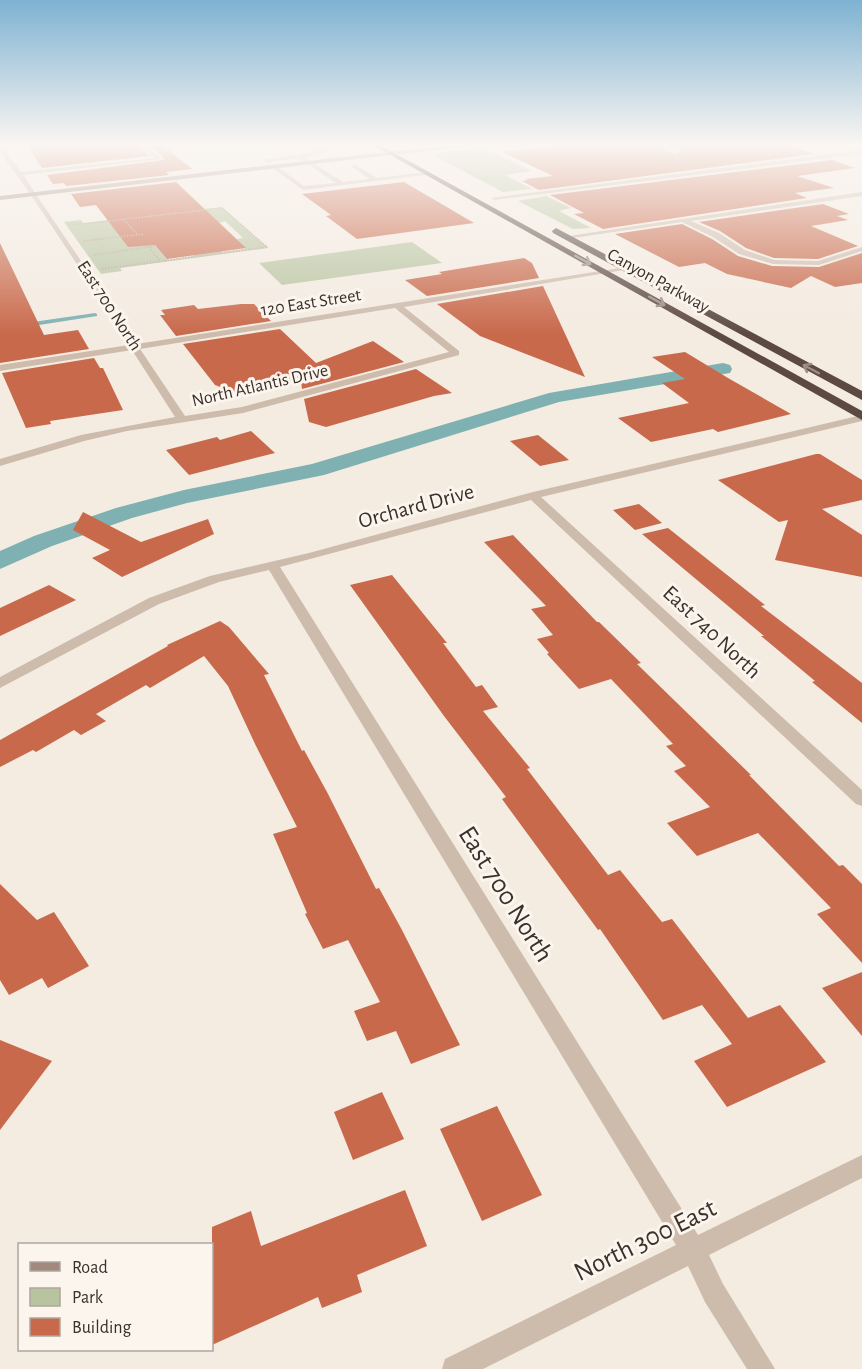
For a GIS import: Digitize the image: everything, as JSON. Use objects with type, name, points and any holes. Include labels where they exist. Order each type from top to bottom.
[{"type":"highway","name":"Canyon Parkway","points":[[490,208],[862,417]]},
{"type":"highway","name":"Canyon Parkway","points":[[546,225],[862,396]]},
{"type":"street","name":"East 700 North","points":[[43,208],[136,346],[182,420]]},
{"type":"street","points":[[566,237],[767,208]]},
{"type":"street","points":[[683,220],[716,235],[742,252],[773,262],[819,263],[862,249]]},
{"type":"street","name":"120 East Street","points":[[0,368],[626,269]]},
{"type":"street","name":"North Atlantis Drive","points":[[0,464],[81,438],[243,410],[456,354],[398,306]]},
{"type":"street","name":"Orchard Drive","points":[[0,683],[154,601],[183,588],[533,496],[862,417]]},
{"type":"street","name":"East 740 North","points":[[533,496],[862,800]]},
{"type":"street","name":"East 700 North","points":[[273,566],[693,1250],[714,1293],[762,1369]]},
{"type":"street","name":"North 300 East","points":[[455,1369],[862,1166]]},
{"type":"path","points":[[66,226],[215,208]]},
{"type":"path","points":[[97,270],[267,247],[223,208]]},
{"type":"path","points":[[150,210],[154,216]]},
{"type":"path","points":[[124,219],[137,235]]},
{"type":"path","points":[[78,242],[145,234]]},
{"type":"path","points":[[87,255],[156,246]]},
{"type":"path","points":[[149,247],[160,261]]},
{"type":"path","points":[[175,259],[181,266]]},
{"type":"green space","points":[[223,208],[268,248],[120,268],[122,271],[101,274],[64,222],[81,220],[83,223]],"holes":[[[225,221],[243,238],[237,239],[245,249],[222,252],[217,247],[189,251],[194,256],[168,260],[155,245]]]},
{"type":"green space","points":[[532,208],[571,208],[559,211],[591,228],[573,229]]},
{"type":"green space","points":[[412,242],[442,263],[282,285],[259,263]]},
{"type":"building","points":[[98,208],[203,208],[246,248],[167,259],[155,245],[128,247]]},
{"type":"building","points":[[321,208],[448,208],[474,223],[357,239],[326,216],[331,215]]},
{"type":"building","points":[[574,208],[742,208],[603,229],[574,214],[584,213]]},
{"type":"building","points":[[796,208],[833,208],[849,214],[837,216],[848,220],[811,226],[858,246],[818,259],[774,258],[746,248],[720,231],[699,222]]},
{"type":"building","points":[[682,224],[712,239],[738,256],[772,266],[819,267],[862,253],[862,283],[835,287],[811,276],[791,288],[727,274],[705,263],[679,267],[615,234]]},
{"type":"building","points":[[0,243],[44,335],[78,330],[89,349],[0,363]]},
{"type":"building","points":[[524,258],[532,263],[539,278],[427,296],[405,280],[442,274],[439,272]]},
{"type":"building","points":[[543,286],[585,377],[480,336],[437,304]]},
{"type":"building","points":[[254,304],[271,321],[176,336],[160,315],[165,315],[161,310],[194,305],[198,309]]},
{"type":"building","points":[[280,329],[316,363],[373,341],[404,362],[302,389],[301,381],[233,392],[215,385],[183,344]]},
{"type":"building","points":[[685,352],[791,414],[718,432],[713,429],[651,442],[618,418],[689,403],[662,383],[685,379],[652,357]]},
{"type":"building","points":[[94,358],[100,368],[103,368],[123,410],[50,421],[51,424],[26,428],[2,373]]},
{"type":"building","points":[[416,369],[452,393],[326,427],[309,422],[304,399]]},
{"type":"building","points":[[251,431],[275,453],[189,475],[166,450],[217,437],[220,440]]},
{"type":"building","points":[[538,435],[569,460],[540,466],[510,441]]},
{"type":"building","points":[[820,454],[862,480],[862,500],[822,509],[862,535],[862,577],[775,560],[788,520],[779,522],[718,480]]},
{"type":"building","points":[[639,504],[662,523],[635,530],[613,510]]},
{"type":"building","points":[[83,512],[141,542],[208,519],[214,534],[122,577],[92,558],[110,550],[73,530]]},
{"type":"building","points":[[668,528],[765,605],[761,606],[862,683],[862,723],[761,636],[764,636],[642,534]]},
{"type":"building","points":[[513,535],[597,622],[641,663],[637,664],[751,775],[749,775],[839,866],[843,865],[862,884],[862,963],[817,914],[831,908],[758,833],[697,856],[667,823],[710,807],[674,771],[686,766],[666,746],[673,744],[611,679],[579,689],[547,654],[549,653],[537,639],[553,635],[531,609],[546,606],[484,542]]},
{"type":"building","points":[[392,575],[447,643],[443,643],[476,687],[482,685],[498,707],[483,711],[530,768],[527,769],[608,875],[620,870],[662,922],[672,919],[748,1018],[780,1005],[826,1062],[727,1107],[694,1061],[732,1044],[702,1005],[663,1020],[600,929],[598,930],[502,799],[506,797],[444,716],[350,585]]},
{"type":"building","points":[[49,585],[76,600],[0,636],[0,608]]},
{"type":"building","points":[[220,621],[229,627],[269,674],[264,675],[302,751],[304,750],[327,792],[376,889],[379,888],[402,930],[460,1045],[411,1064],[396,1031],[367,1041],[354,1011],[380,1002],[348,940],[323,949],[305,914],[307,913],[273,834],[297,827],[228,686],[204,656],[150,688],[146,685],[96,714],[106,721],[81,735],[74,730],[36,752],[33,750],[0,767],[0,740],[167,645]]},
{"type":"building","points":[[0,884],[37,920],[54,912],[89,966],[48,988],[42,978],[9,995],[0,980]]},
{"type":"building","points":[[862,972],[862,1036],[822,988]]},
{"type":"building","points":[[0,1040],[52,1061],[0,1130]]},
{"type":"building","points":[[382,1092],[404,1139],[353,1160],[334,1112]]},
{"type":"building","points":[[497,1106],[542,1195],[482,1221],[440,1129]]},
{"type":"building","points":[[405,1190],[427,1246],[357,1275],[362,1292],[322,1308],[318,1297],[213,1345],[212,1227],[251,1211],[261,1246]]},
{"type":"waterway","points":[[26,325],[95,315]]},
{"type":"waterway","points":[[0,561],[43,541],[124,513],[184,497],[316,470],[556,397],[723,369]]}]
